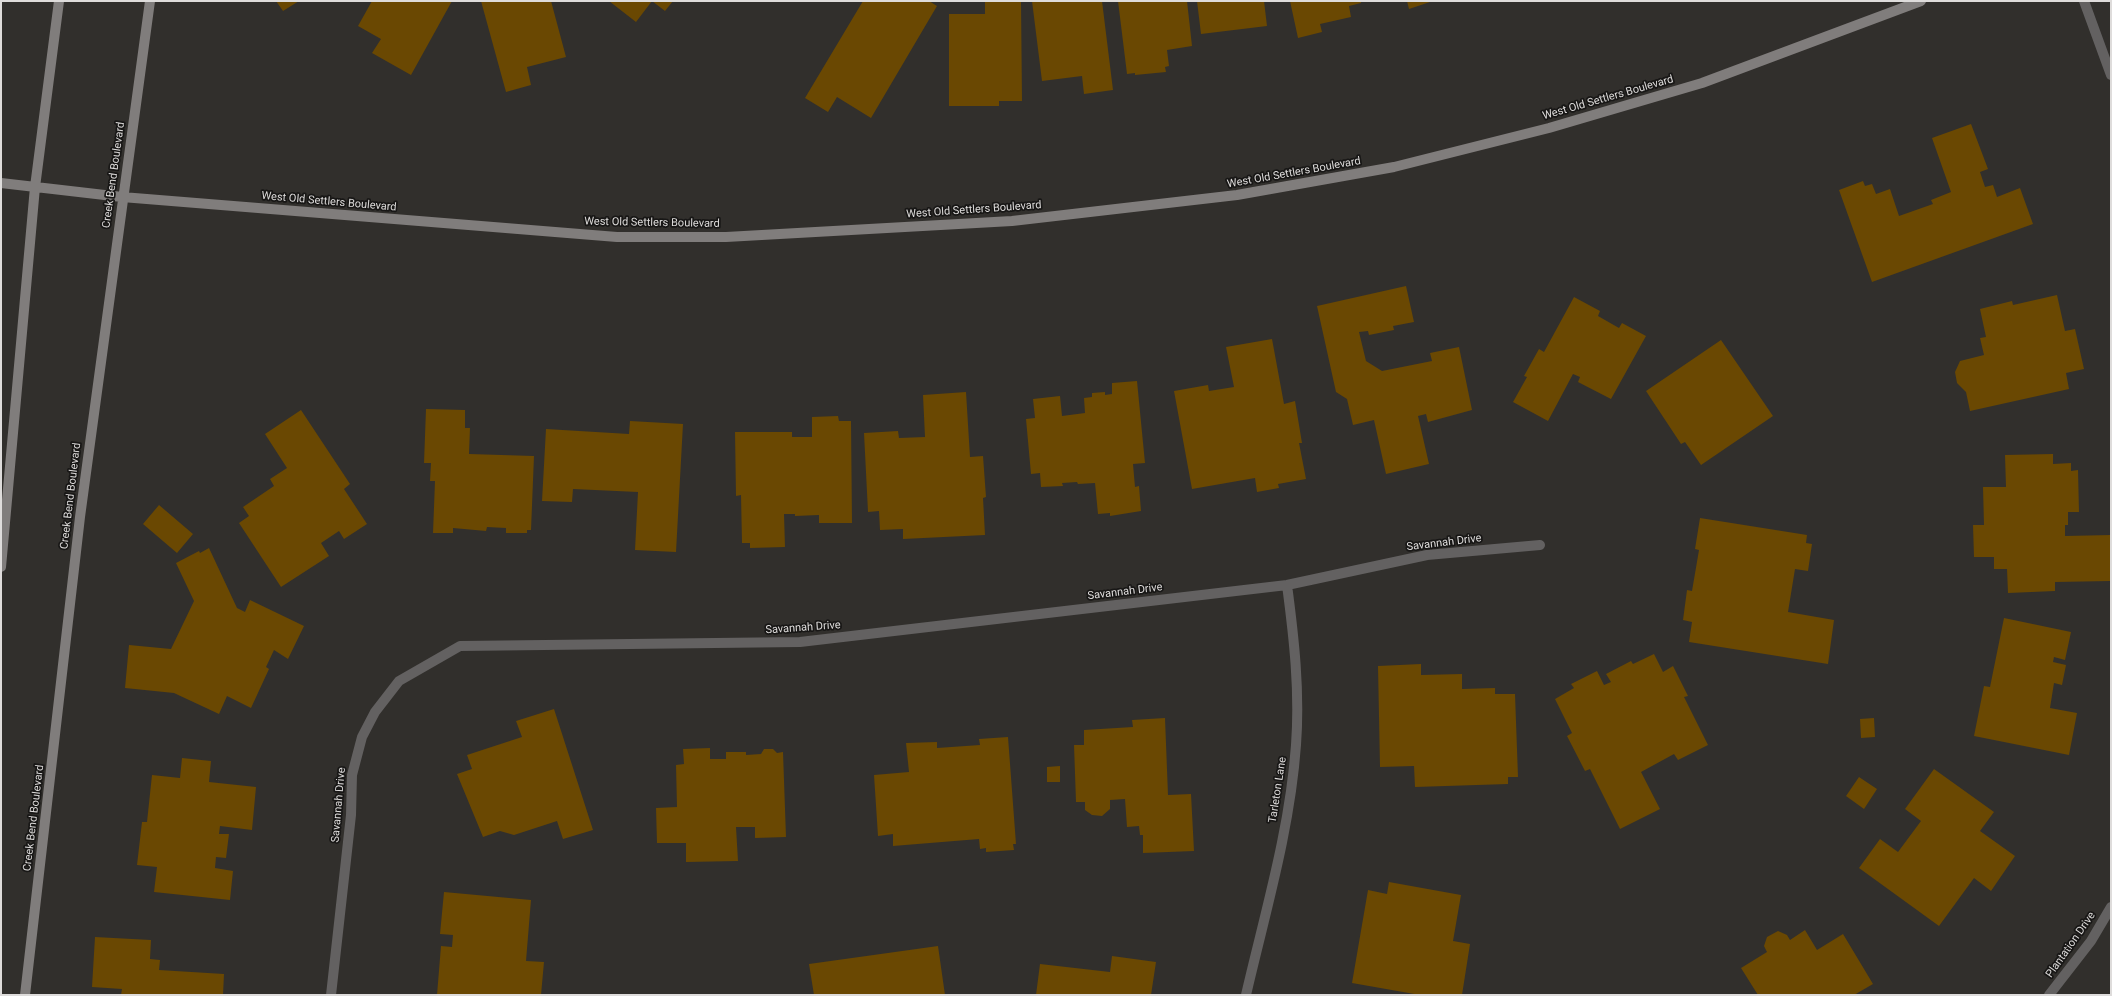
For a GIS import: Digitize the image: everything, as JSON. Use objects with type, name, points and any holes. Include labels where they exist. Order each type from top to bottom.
[{"type":"main road","points":[[1,567],[35,187],[59,1]]},
{"type":"main road","name":"Creek Bend Boulevard","points":[[25,995],[80,517],[122,197],[150,1]]},
{"type":"main road","name":"West Old Settlers Boulevard","points":[[1,183],[122,197],[617,237],[726,237],[1012,221],[1237,196],[1394,167],[1550,128],[1702,83],[1921,1]]},
{"type":"street","points":[[2084,1],[2111,75]]},
{"type":"street","name":"Savannah Drive","points":[[332,995],[351,815],[352,775],[362,737],[375,712],[399,681],[460,646],[800,642],[1287,585],[1427,555],[1540,545]]},
{"type":"street","name":"Tarleton Lane","points":[[1246,995],[1288,810],[1296,746],[1298,714],[1296,649],[1287,585]]},
{"type":"street","name":"Plantation Drive","points":[[2049,995],[2091,941],[2111,907]]},
{"type":"building","points":[[276,1],[299,1],[283,11]]},
{"type":"building","points":[[372,1],[452,1],[411,75],[372,53],[381,39],[358,26]]},
{"type":"building","points":[[481,1],[551,1],[566,57],[527,67],[531,85],[506,92]]},
{"type":"building","points":[[609,1],[652,1],[636,22]]},
{"type":"building","points":[[652,1],[673,1],[665,11]]},
{"type":"building","points":[[863,1],[929,1],[937,6],[871,118],[837,97],[828,112],[805,98]]},
{"type":"building","points":[[985,1],[1021,1],[1022,101],[999,101],[999,106],[949,106],[949,14],[985,14]]},
{"type":"building","points":[[1032,1],[1102,1],[1113,90],[1084,94],[1082,76],[1042,81]]},
{"type":"building","points":[[1118,1],[1187,1],[1192,46],[1167,50],[1169,66],[1165,67],[1166,72],[1135,75],[1135,73],[1127,74]]},
{"type":"building","points":[[1197,1],[1264,1],[1267,26],[1201,34]]},
{"type":"building","points":[[1290,1],[1361,1],[1361,3],[1349,6],[1351,17],[1320,24],[1322,32],[1298,38]]},
{"type":"building","points":[[1407,1],[1433,1],[1409,9]]},
{"type":"building","points":[[1971,124],[1988,169],[1980,172],[1985,187],[1993,185],[1997,197],[2020,188],[2033,224],[1872,282],[1839,190],[1863,181],[1865,186],[1872,184],[1876,194],[1890,189],[1899,216],[1933,204],[1931,200],[1951,192],[1932,138]]},
{"type":"building","points":[[1406,286],[1414,322],[1393,326],[1394,330],[1369,335],[1368,331],[1359,332],[1366,361],[1382,371],[1432,361],[1430,353],[1459,347],[1472,410],[1428,422],[1426,414],[1418,416],[1429,464],[1386,474],[1374,420],[1353,425],[1347,399],[1336,392],[1317,306]]},
{"type":"building","points":[[2057,295],[2065,331],[2075,329],[2084,369],[2066,373],[2069,389],[1970,411],[1966,392],[1957,383],[1955,372],[1960,361],[1984,355],[1980,338],[1986,337],[1980,309],[2012,301],[2013,305]]},
{"type":"building","points":[[1574,297],[1600,311],[1598,316],[1619,328],[1622,323],[1646,336],[1611,399],[1578,382],[1580,377],[1573,374],[1548,421],[1513,402],[1527,377],[1524,376],[1539,349],[1544,352]]},
{"type":"building","points":[[1272,339],[1284,404],[1295,401],[1302,443],[1299,443],[1306,479],[1278,484],[1279,488],[1257,492],[1255,478],[1192,489],[1174,391],[1208,385],[1209,391],[1234,387],[1226,347]]},
{"type":"building","points":[[1721,340],[1773,416],[1701,465],[1685,442],[1681,444],[1646,391]]},
{"type":"building","points":[[1137,381],[1145,463],[1133,464],[1135,487],[1139,486],[1141,511],[1110,516],[1110,513],[1098,514],[1095,483],[1062,483],[1063,486],[1041,487],[1040,473],[1031,474],[1026,419],[1035,418],[1033,399],[1060,396],[1062,416],[1085,413],[1084,398],[1092,397],[1092,393],[1105,392],[1105,395],[1112,394],[1112,383]]},
{"type":"building","points":[[966,392],[970,457],[983,456],[986,497],[983,498],[985,535],[903,539],[903,529],[880,530],[879,511],[868,512],[864,433],[898,431],[899,438],[925,437],[923,395]]},
{"type":"building","points":[[426,409],[465,410],[465,428],[470,428],[469,454],[534,456],[531,530],[527,530],[527,533],[506,533],[506,528],[487,527],[486,531],[453,528],[453,533],[433,533],[435,481],[430,481],[431,463],[424,463]]},
{"type":"building","points":[[301,410],[350,484],[344,489],[367,524],[344,539],[339,531],[321,543],[329,556],[281,587],[239,523],[249,516],[243,507],[274,486],[270,479],[287,468],[265,434]]},
{"type":"building","points":[[838,416],[839,421],[851,421],[852,523],[819,523],[819,515],[795,516],[795,514],[784,514],[785,547],[750,548],[750,543],[742,543],[741,495],[736,496],[735,432],[792,432],[792,437],[812,437],[812,417]]},
{"type":"building","points":[[630,421],[683,424],[676,552],[635,550],[638,492],[573,489],[572,502],[542,501],[546,429],[629,434]]},
{"type":"building","points":[[2053,454],[2053,464],[2071,463],[2071,471],[2078,470],[2079,512],[2068,512],[2068,525],[2065,525],[2065,536],[2111,535],[2111,581],[2055,582],[2055,591],[2008,593],[2007,569],[1994,569],[1994,557],[1974,557],[1973,525],[1984,525],[1983,487],[2006,487],[2005,455]]},
{"type":"building","points":[[159,505],[193,534],[177,553],[143,524]]},
{"type":"building","points":[[1700,518],[1807,535],[1806,543],[1812,544],[1808,571],[1795,569],[1788,612],[1834,620],[1828,664],[1689,642],[1692,622],[1683,620],[1687,590],[1692,591],[1699,550],[1695,549]]},
{"type":"building","points":[[209,548],[237,608],[245,612],[250,600],[304,626],[288,659],[274,650],[266,667],[269,669],[251,708],[227,696],[219,714],[174,693],[125,688],[129,645],[171,649],[194,601],[176,563],[199,551],[200,553]]},
{"type":"building","points":[[2004,618],[2071,632],[2065,660],[2054,657],[2053,662],[2066,665],[2062,685],[2054,683],[2050,708],[2077,713],[2069,755],[1974,736],[1984,686],[1990,687]]},
{"type":"building","points":[[1654,654],[1663,672],[1673,666],[1688,696],[1684,697],[1708,745],[1678,760],[1674,754],[1641,772],[1660,809],[1620,829],[1590,769],[1585,771],[1567,736],[1572,733],[1555,699],[1574,688],[1571,684],[1597,671],[1604,685],[1611,682],[1606,674],[1631,661],[1633,664]]},
{"type":"building","points":[[1421,664],[1421,675],[1462,674],[1462,689],[1495,688],[1495,694],[1515,694],[1518,777],[1508,777],[1508,784],[1415,787],[1414,766],[1380,767],[1378,666]]},
{"type":"building","points":[[554,709],[593,830],[563,839],[557,821],[514,835],[500,831],[483,837],[457,774],[472,769],[467,755],[522,737],[516,721]]},
{"type":"building","points":[[1165,718],[1168,795],[1191,794],[1194,851],[1143,853],[1143,835],[1140,835],[1139,826],[1127,827],[1125,799],[1110,800],[1110,809],[1102,816],[1092,815],[1085,810],[1085,802],[1076,802],[1074,745],[1084,745],[1084,730],[1133,727],[1132,720]]},
{"type":"building","points":[[1874,718],[1875,737],[1861,738],[1860,719]]},
{"type":"building","points":[[1008,737],[1016,844],[1013,844],[1014,850],[986,852],[986,848],[980,849],[979,839],[893,846],[893,834],[878,836],[874,775],[909,772],[906,743],[937,742],[937,748],[980,745],[979,739]]},
{"type":"building","points":[[710,748],[710,759],[726,759],[726,752],[746,752],[746,755],[761,754],[764,749],[773,749],[777,753],[783,752],[786,837],[755,838],[755,827],[736,827],[738,861],[686,862],[686,843],[657,843],[656,808],[677,807],[676,765],[684,764],[683,749]]},
{"type":"building","points":[[182,758],[211,761],[209,782],[256,787],[252,830],[220,826],[219,834],[229,834],[226,858],[216,857],[215,868],[233,871],[230,900],[154,892],[157,867],[137,865],[142,822],[147,822],[152,775],[180,778]]},
{"type":"building","points":[[1060,766],[1060,782],[1047,782],[1047,767]]},
{"type":"building","points":[[1934,769],[1994,812],[1980,831],[2015,856],[1991,891],[1974,878],[1939,926],[1859,868],[1880,839],[1898,852],[1921,821],[1905,809]]},
{"type":"building","points":[[1859,777],[1877,789],[1864,809],[1846,796]]},
{"type":"building","points":[[1389,882],[1461,895],[1453,941],[1470,944],[1462,995],[1420,995],[1352,983],[1368,890],[1387,894]]},
{"type":"building","points":[[444,892],[531,900],[526,961],[544,962],[541,995],[437,995],[441,946],[452,947],[453,935],[440,934]]},
{"type":"building","points":[[1805,930],[1817,950],[1843,934],[1873,984],[1854,995],[1758,995],[1741,968],[1767,952],[1764,946],[1767,937],[1778,931],[1787,935],[1790,940]]},
{"type":"building","points":[[95,937],[151,940],[150,959],[160,960],[159,970],[224,974],[223,995],[121,995],[122,989],[92,987]]},
{"type":"building","points":[[938,946],[945,995],[814,995],[809,964]]},
{"type":"building","points":[[1112,956],[1156,962],[1151,995],[1036,995],[1040,964],[1110,972]]}]
